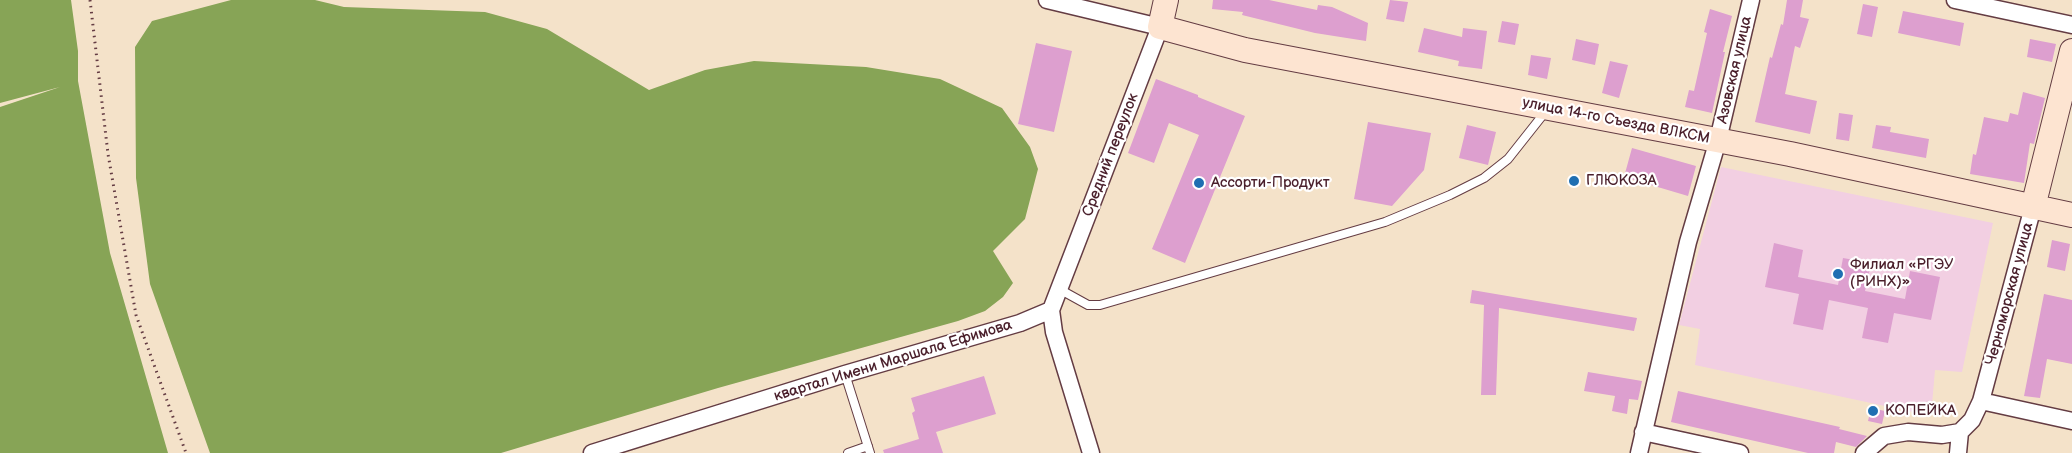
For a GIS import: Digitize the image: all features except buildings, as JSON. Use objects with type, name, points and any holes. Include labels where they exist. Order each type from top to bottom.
[{"type":"street","points":[[1047,0],[1160,27]]},
{"type":"street","name":"Средний переулок","points":[[1051,310],[1160,27],[1166,0]]},
{"type":"street","name":"Азовская улица","points":[[1639,453],[1689,242],[1718,140],[1751,0]]},
{"type":"street","points":[[1955,0],[2072,25]]},
{"type":"street","name":"улица 14-го Съезда ВЛКСМ","points":[[1160,27],[1245,50],[1718,140],[2072,215]]},
{"type":"street","name":"Черноморская улица","points":[[1960,432],[1972,420],[1981,401],[2072,51]]},
{"type":"street","points":[[1051,310],[1054,332],[1091,453]]},
{"type":"street","name":"квартал Имени Маршала Ефимова","points":[[592,453],[625,448],[845,374],[1020,323],[1051,310]]},
{"type":"street","points":[[1981,401],[2072,421]]},
{"type":"street","points":[[1643,432],[1740,453]]},
{"type":"street","points":[[1864,453],[1884,436],[1908,432],[1942,435],[1960,432],[1958,453]]},
{"type":"lane","points":[[1059,289],[1088,305],[1100,305],[1385,222],[1484,178],[1508,159],[1548,108]]},
{"type":"lane","points":[[845,374],[869,449],[848,453]]},
{"type":"path","points":[[90,0],[108,154],[136,315],[186,453]]},
{"type":"shaded area","name":"Филиал «РГЭУ (РИНХ)»","points":[[1721,167],[1993,223],[1962,372],[1935,370],[1931,416],[1695,365],[1700,329],[1679,325]]},
{"type":"green space","points":[[0,0],[71,0],[78,51],[78,81],[110,253],[168,453],[0,453],[0,107],[60,87],[0,103]]},
{"type":"green space","points":[[231,0],[315,0],[344,7],[485,12],[547,29],[649,90],[705,70],[754,61],[866,67],[940,79],[1002,108],[1030,147],[1038,169],[1025,219],[993,251],[1013,283],[1003,297],[985,311],[958,321],[718,388],[501,453],[210,453],[150,284],[136,178],[135,47],[152,21]]},
{"type":"place","name":"ГЛЮКОЗА","points":[[1574,181]]},
{"type":"place","name":"Ассорти-Продукт","points":[[1199,183]]},
{"type":"place","name":"Филиал «РГЭУ (РИНХ)»","points":[[1838,274]]},
{"type":"place","name":"КОПЕЙКА","points":[[1873,411]]}]
